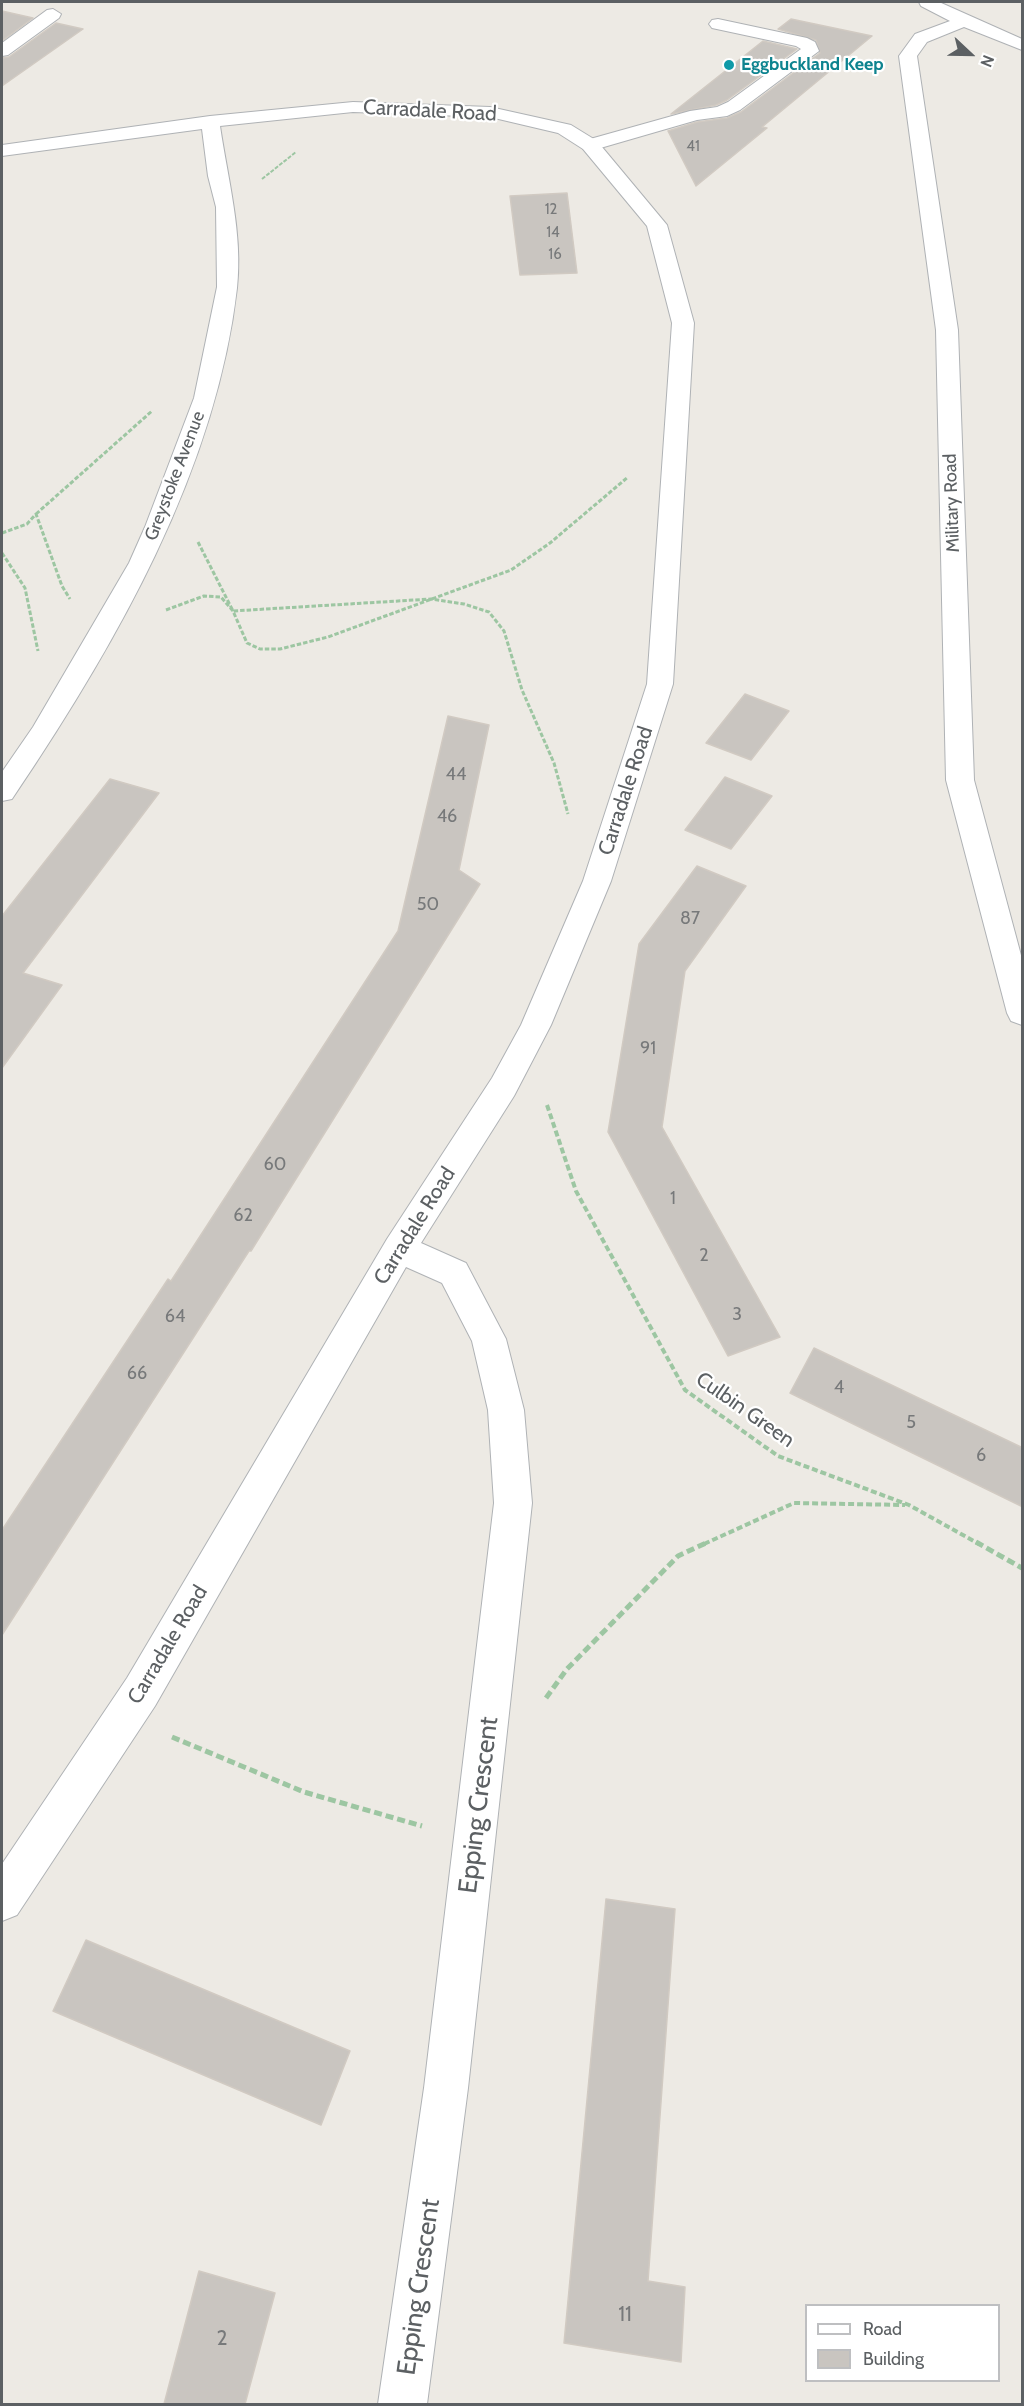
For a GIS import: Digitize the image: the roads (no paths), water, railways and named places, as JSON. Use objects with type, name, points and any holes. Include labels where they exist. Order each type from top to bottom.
[{"type":"street","points":[[927,2],[964,21],[1023,45]]},
{"type":"street","points":[[2,51],[53,14]]},
{"type":"street","name":"Military Road","points":[[964,21],[921,39],[908,56],[947,330],[960,780],[1023,1013]]},
{"type":"street","points":[[590,145],[696,115],[721,112],[734,106],[810,51],[809,46],[801,42],[718,24]]},
{"type":"street","name":"Carradale Road","points":[[2,150],[210,122],[353,107],[490,112],[564,129],[590,145],[657,225],[683,323],[660,684],[597,881],[536,1024],[503,1087],[399,1249],[141,1692],[2,1900]]},
{"type":"street","name":"Greystoke Avenue","points":[[2,792],[44,731],[141,563],[157,527],[205,398],[227,287],[226,207],[218,176],[210,122]]},
{"type":"street","name":"Epping Crescent","points":[[399,1249],[454,1273],[489,1339],[506,1410],[513,1503],[446,2088],[403,2404]]},
{"type":"place","name":"Eggbuckland Keep","points":[[729,65]]}]
